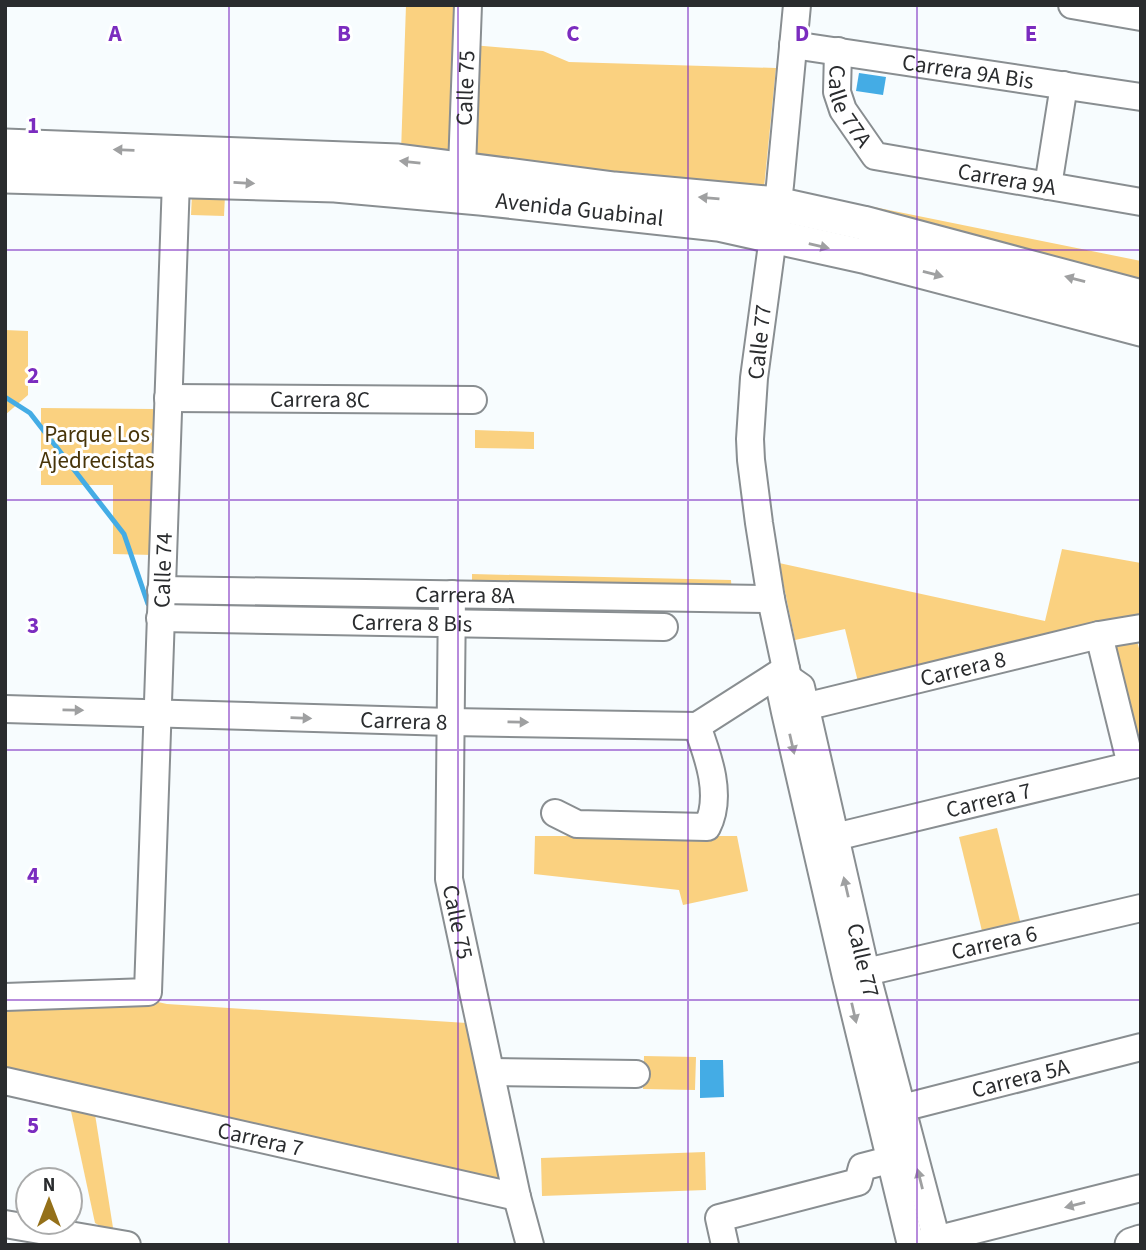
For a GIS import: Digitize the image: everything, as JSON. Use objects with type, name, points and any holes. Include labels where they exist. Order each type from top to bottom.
[{"type":"main road","name":"Avenida Guabinal","points":[[5,146],[335,186],[480,198],[718,224],[774,219],[867,257],[1141,329]]},
{"type":"main road","name":"Avenida Guabinal","points":[[5,176],[326,157],[462,168],[614,189],[774,219],[876,227],[1141,297]]},
{"type":"main road","points":[[1132,1245],[1141,1242]]},
{"type":"street","name":"Calle 75","points":[[462,168],[468,5]]},
{"type":"street","name":"Calle 77","points":[[797,5],[754,378],[750,439],[757,510],[771,598],[787,673],[801,687],[795,710],[856,974],[902,1108],[925,1244]]},
{"type":"street","points":[[1072,5],[1141,17]]},
{"type":"street","name":"Carrera 9A Bis","points":[[793,45],[1141,97]]},
{"type":"street","name":"Calle 77A","points":[[838,51],[837,92],[843,110],[875,156]]},
{"type":"street","points":[[1048,186],[1064,85]]},
{"type":"street","name":"Carrera 9A","points":[[875,156],[1141,202]]},
{"type":"street","name":"Calle 74","points":[[5,997],[148,992],[168,398],[184,166]]},
{"type":"street","name":"Carrera 8C","points":[[168,398],[473,400]]},
{"type":"street","name":"Carrera 8A","points":[[161,590],[771,598]]},
{"type":"street","name":"Calle 75","points":[[452,594],[449,879],[517,1197],[530,1245]]},
{"type":"street","name":"Carrera 8 Bis","points":[[160,618],[664,627]]},
{"type":"street","name":"Carrera 8","points":[[795,710],[1099,635],[1141,628]]},
{"type":"street","points":[[1099,635],[1136,764]]},
{"type":"street","points":[[555,813],[577,824],[707,827],[714,815],[710,762],[697,726],[787,673]]},
{"type":"street","name":"Carrera 8","points":[[5,709],[697,726]]},
{"type":"street","name":"Calle 77","points":[[795,710],[835,837],[856,974],[890,1160],[925,1244]]},
{"type":"street","name":"Carrera 7","points":[[835,837],[1136,764]]},
{"type":"street","name":"Carrera 6","points":[[856,974],[1141,908]]},
{"type":"street","name":"Carrera 5A","points":[[902,1108],[1141,1047]]},
{"type":"street","points":[[491,1072],[636,1074]]},
{"type":"street","name":"Carrera 7","points":[[5,1081],[517,1197]]},
{"type":"street","points":[[725,1245],[719,1218],[858,1182],[862,1167],[890,1160]]},
{"type":"street","points":[[925,1244],[1141,1188]]},
{"type":"street","points":[[5,1224],[127,1245]]},
{"type":"green space","points":[[406,5],[454,5],[457,156],[401,152]]},
{"type":"green space","points":[[472,45],[543,51],[569,62],[776,68],[764,188],[465,161]]},
{"type":"green space","points":[[192,194],[225,195],[224,216],[191,215]]},
{"type":"green space","points":[[869,206],[1141,261],[1141,285],[869,216]]},
{"type":"green space","points":[[5,330],[28,331],[28,395],[5,415]]},
{"type":"green space","name":"Parque Los Ajedrecistas","points":[[41,408],[154,409],[153,555],[113,554],[113,485],[41,485]]},
{"type":"green space","points":[[475,430],[534,432],[534,449],[475,448]]},
{"type":"green space","points":[[1062,549],[1141,563],[1141,621],[859,686],[845,629],[795,640],[779,563],[1045,621]]},
{"type":"green space","points":[[472,574],[731,580],[732,593],[472,588]]},
{"type":"green space","points":[[1136,638],[1141,655],[1141,755],[1108,646]]},
{"type":"green space","points":[[997,828],[1020,921],[982,931],[959,837]]},
{"type":"green space","points":[[535,836],[737,836],[748,891],[683,905],[679,890],[534,874]]},
{"type":"green space","points":[[144,999],[167,1004],[467,1023],[510,1192],[5,1077],[5,1005]]},
{"type":"green space","points":[[644,1056],[696,1057],[695,1090],[643,1089]]},
{"type":"green space","points":[[69,1102],[94,1108],[114,1234],[95,1223]]},
{"type":"green space","points":[[705,1152],[706,1190],[542,1196],[541,1158]]},
{"type":"water","points":[[859,73],[886,77],[883,95],[856,91]]},
{"type":"water","points":[[700,1060],[723,1060],[724,1097],[700,1098]]},
{"type":"waterway","points":[[5,397],[30,413],[124,534],[148,604]]}]
